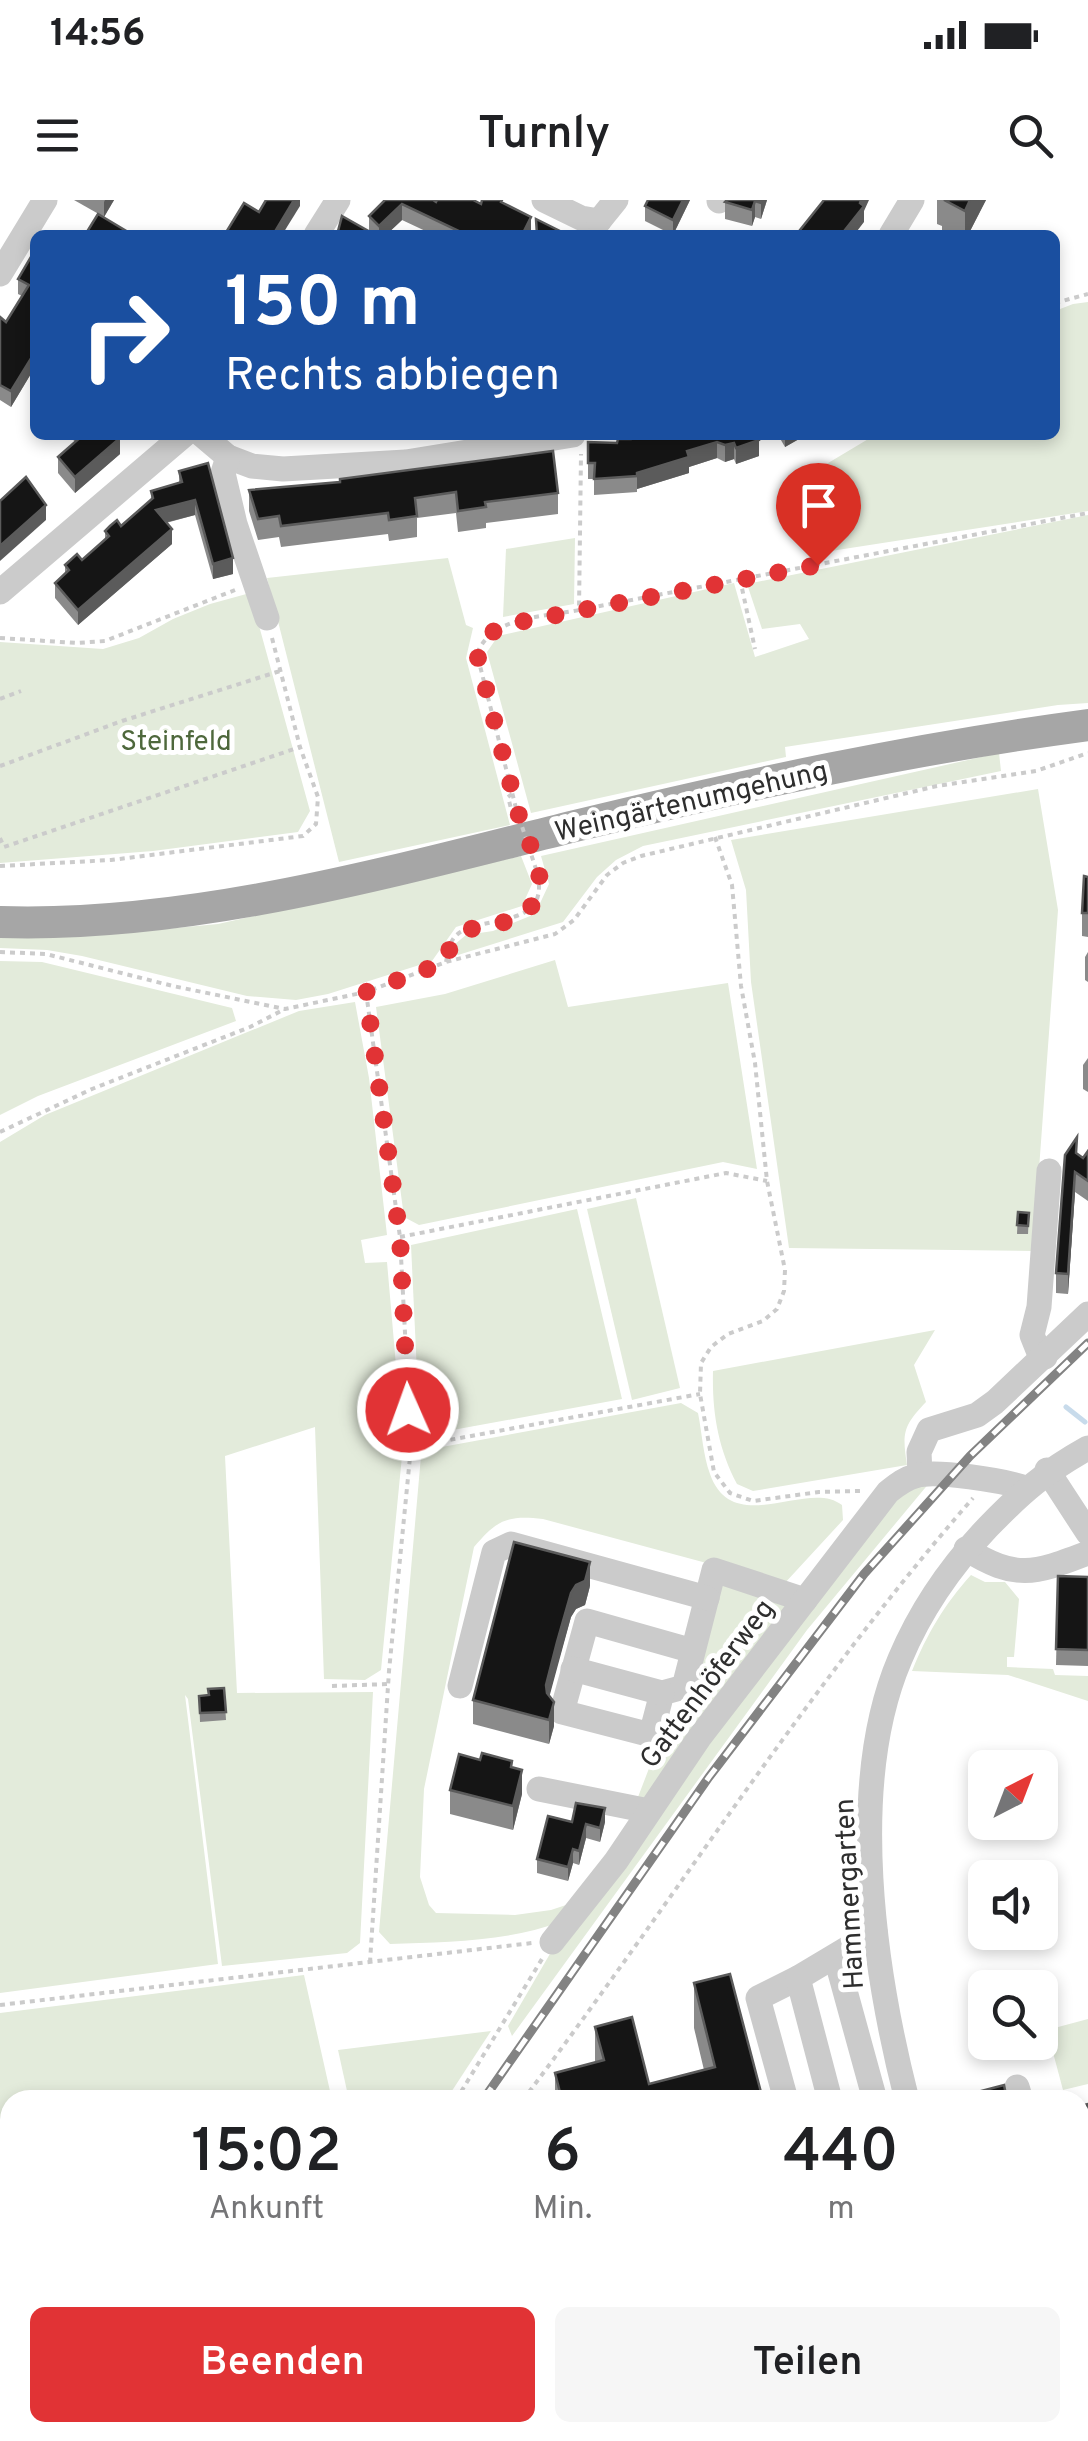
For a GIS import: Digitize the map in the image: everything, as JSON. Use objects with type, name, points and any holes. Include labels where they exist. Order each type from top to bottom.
[{"type":"main road","name":"Weingärtenumgehung","points":[[0,922],[108,920],[238,902],[932,747],[1088,725]]},
{"type":"street","points":[[0,274],[10,234],[45,200]]},
{"type":"street","points":[[319,230],[338,200]]},
{"type":"street","points":[[544,200],[602,228],[616,200]]},
{"type":"street","points":[[895,230],[912,200]]},
{"type":"street","points":[[0,592],[178,440]]},
{"type":"street","points":[[208,440],[228,457],[252,466],[283,470],[577,443]]},
{"type":"street","points":[[228,457],[223,473],[267,618]]},
{"type":"street","points":[[1045,1357],[1032,1335],[1039,1307],[1049,1171]]},
{"type":"street","points":[[1088,1314],[977,1415],[928,1430],[919,1452],[920,1474],[989,1480],[1026,1488],[1048,1470],[1088,1448]]},
{"type":"street","points":[[1048,1470],[1088,1533]]},
{"type":"street","name":"Gattenhöferweg","points":[[552,1942],[616,1861],[699,1738],[888,1492],[920,1474]]},
{"type":"street","name":"Hammergarten","points":[[905,2090],[882,1992],[875,1932],[873,1775],[882,1715],[899,1659],[928,1603],[966,1550],[1026,1488]]},
{"type":"street","points":[[460,1686],[494,1552],[510,1544],[707,1598]]},
{"type":"street","points":[[966,1550],[993,1566],[1036,1572],[1088,1553]]},
{"type":"street","points":[[574,1669],[662,1693],[684,1687],[714,1570],[805,1600]]},
{"type":"street","points":[[662,1693],[651,1735],[562,1712],[587,1621],[694,1651]]},
{"type":"street","points":[[539,1789],[649,1811]]},
{"type":"street","points":[[783,2090],[758,1998],[836,1958],[875,1932]]},
{"type":"street","points":[[836,1958],[871,2090]]},
{"type":"street","points":[[798,1978],[827,2090]]},
{"type":"path","points":[[1060,302],[1088,294]]},
{"type":"path","points":[[577,443],[579,610]]},
{"type":"path","points":[[446,962],[449,946],[460,933],[520,916],[539,894],[537,872],[510,795],[477,654],[488,635],[504,625],[1088,513]]},
{"type":"path","points":[[740,579],[755,649]]},
{"type":"path","points":[[0,638],[77,643],[105,640],[135,631],[193,604],[254,585]]},
{"type":"path","points":[[0,866],[112,860],[303,836],[316,824],[318,797],[300,747],[267,618]]},
{"type":"path","points":[[0,766],[122,721],[280,672]]},
{"type":"path","points":[[0,698],[21,691]]},
{"type":"path","points":[[0,838],[4,847],[300,747]]},
{"type":"path","points":[[0,1132],[92,1089],[250,1027],[285,1008],[366,992],[446,962],[555,934],[574,920],[606,875],[623,863],[714,837],[936,786],[1036,772],[1088,753]]},
{"type":"path","points":[[714,837],[732,886],[767,1181],[785,1270],[784,1291],[777,1309],[763,1321],[728,1334],[711,1347],[701,1363],[700,1394],[714,1472],[730,1493],[753,1501],[820,1492],[888,1492]]},
{"type":"path","points":[[0,952],[46,954],[173,986],[285,1008]]},
{"type":"path","points":[[366,992],[400,1237],[411,1447],[388,1684],[370,1962]]},
{"type":"path","points":[[400,1237],[726,1173],[767,1181]]},
{"type":"path","points":[[411,1447],[700,1394]]},
{"type":"path","points":[[530,2090],[840,1659],[906,1575],[989,1480]]},
{"type":"path","points":[[332,1686],[388,1684]]},
{"type":"path","points":[[0,2005],[508,1944],[552,1942]]},
{"type":"path","points":[[462,2090],[552,1942]]},
{"type":"green space","points":[[1088,302],[1088,511],[818,553],[793,484],[867,440],[1060,440],[1060,309]]},
{"type":"green space","points":[[1088,515],[1088,703],[785,747],[786,757],[531,813],[487,652],[498,636],[734,583],[755,657],[809,639],[800,624],[762,629],[747,584]]},
{"type":"green space","points":[[575,538],[574,604],[503,617],[506,549]]},
{"type":"green space","points":[[448,558],[466,625],[473,628],[466,658],[510,825],[339,862],[267,578]]},
{"type":"green space","name":"Steinfeld","points":[[250,593],[310,811],[298,832],[153,851],[0,863],[0,642],[103,649],[139,638],[210,604]]},
{"type":"green space","points":[[999,753],[1001,771],[643,846],[616,860],[597,877],[563,922],[458,955],[454,953],[455,944],[466,935],[493,931],[535,914],[549,884],[541,856]]},
{"type":"green space","points":[[1038,789],[1058,910],[1033,1251],[789,1248],[751,982],[746,890],[731,840]]},
{"type":"green space","points":[[521,856],[532,884],[522,906],[456,927],[432,961],[328,994],[296,1000],[247,996],[82,956],[0,948],[0,931],[112,934],[218,924]]},
{"type":"green space","points":[[555,960],[568,1007],[728,983],[757,1169],[723,1162],[419,1225],[404,1217],[376,1007],[445,994]]},
{"type":"green space","points":[[0,961],[42,962],[232,1008],[236,1021],[38,1096],[0,1115]]},
{"type":"green space","points":[[355,1002],[369,1078],[387,1235],[361,1240],[365,1263],[387,1262],[403,1446],[381,1670],[365,1680],[324,1679],[315,1427],[225,1456],[237,1693],[373,1692],[360,1943],[347,1953],[222,1966],[185,1695],[218,1964],[0,1993],[0,1142],[45,1115],[299,1011]]},
{"type":"green space","points":[[636,1198],[680,1388],[632,1400],[587,1209]]},
{"type":"green space","points":[[577,1209],[622,1399],[420,1436],[411,1245]]},
{"type":"green space","points":[[935,1330],[914,1365],[926,1402],[906,1430],[907,1465],[753,1491],[737,1484],[718,1429],[713,1371]]},
{"type":"green space","points":[[681,1403],[698,1413],[710,1474],[721,1493],[736,1502],[753,1505],[828,1499],[842,1505],[843,1520],[784,1584],[543,1519],[511,1519],[489,1531],[474,1547],[424,1789],[420,1877],[429,1905],[436,1913],[515,1915],[575,1902],[623,1836],[668,1719],[695,1688],[719,1582],[807,1608],[878,1514],[913,1486],[930,1482],[807,1630],[512,2036],[508,2026],[558,1940],[560,1922],[519,1934],[454,1941],[390,1944],[379,1932],[421,1456],[430,1455],[431,1449]]},
{"type":"green space","points":[[971,1575],[985,1582],[1005,1582],[1019,1599],[1014,1657],[1007,1657],[1007,1667],[1053,1669],[1055,1675],[1088,1676],[1088,1701],[1008,1675],[912,1671],[937,1620]]},
{"type":"green space","points":[[304,1975],[330,2090],[0,2090],[0,2013]]},
{"type":"green space","points":[[1088,2019],[1088,2084],[1063,2090],[1055,2060],[1058,2027]]},
{"type":"green space","points":[[491,2031],[453,2090],[347,2090],[338,2050]]},
{"type":"building","points":[[266,200],[294,200],[276,230],[227,230],[244,203],[259,212]]},
{"type":"building","points":[[385,200],[473,200],[481,204],[482,200],[502,200],[531,217],[524,230],[457,230],[402,204],[379,226],[369,216]]},
{"type":"building","points":[[648,200],[683,200],[673,220],[645,206]]},
{"type":"building","points":[[727,200],[762,200],[755,201],[752,210]]},
{"type":"building","points":[[824,200],[861,200],[864,206],[845,230],[800,230]]},
{"type":"building","points":[[944,200],[970,200],[965,211]]},
{"type":"building","points":[[98,214],[125,230],[88,230]]},
{"type":"building","points":[[342,216],[366,230],[338,230]]},
{"type":"building","points":[[536,219],[558,230],[537,230]]},
{"type":"building","points":[[30,259],[30,360],[11,391],[0,385],[0,317],[6,322],[29,285],[18,279]]},
{"type":"building","points":[[77,440],[118,440],[75,477],[58,457]]},
{"type":"building","points":[[759,440],[736,448],[734,443],[717,442],[687,451],[689,457],[637,476],[594,479],[595,463],[588,463],[588,442]]},
{"type":"building","points":[[553,451],[558,493],[485,502],[486,507],[458,511],[456,492],[415,498],[417,516],[389,520],[388,513],[281,526],[279,516],[258,519],[249,490],[340,482]]},
{"type":"building","points":[[208,463],[233,558],[213,564],[195,500],[156,510],[172,529],[78,610],[55,583],[69,570],[65,565],[77,554],[82,560],[109,536],[105,531],[110,526],[117,520],[121,526],[153,498],[151,491],[182,482],[179,471]]},
{"type":"building","points":[[26,477],[46,505],[0,546],[0,501]]},
{"type":"building","points":[[1084,876],[1088,877],[1088,913],[1082,913]]},
{"type":"building","points":[[1077,1137],[1076,1153],[1083,1158],[1088,1151],[1088,1181],[1075,1172],[1068,1274],[1056,1273],[1065,1155]]},
{"type":"building","points":[[1018,1212],[1029,1213],[1028,1226],[1017,1225]]},
{"type":"building","points":[[514,1542],[590,1562],[585,1581],[571,1593],[557,1642],[546,1685],[554,1702],[549,1720],[473,1700]]},
{"type":"building","points":[[1058,1576],[1088,1577],[1088,1650],[1056,1649]]},
{"type":"building","points":[[224,1688],[226,1712],[200,1713],[199,1696],[209,1695],[208,1689]]},
{"type":"building","points":[[482,1753],[512,1761],[511,1767],[522,1770],[513,1806],[450,1790],[459,1754],[480,1760]]},
{"type":"building","points":[[576,1803],[605,1808],[600,1828],[586,1824],[579,1851],[573,1849],[568,1867],[537,1859],[548,1816],[572,1822]]},
{"type":"building","points":[[730,1974],[760,2090],[559,2090],[555,2073],[604,2060],[595,2027],[632,2017],[649,2084],[715,2067],[694,1983]]},
{"type":"waterway","points":[[1066,1407],[1085,1422]]},
{"type":"railway","points":[[490,2090],[709,1777],[864,1574],[970,1456],[1088,1343]]},
{"type":"route","points":[[408,1410],[400,1237],[366,992],[446,962],[449,946],[460,933],[520,916],[539,894],[537,872],[516,808],[477,654],[482,642],[504,625],[818,565]]}]
